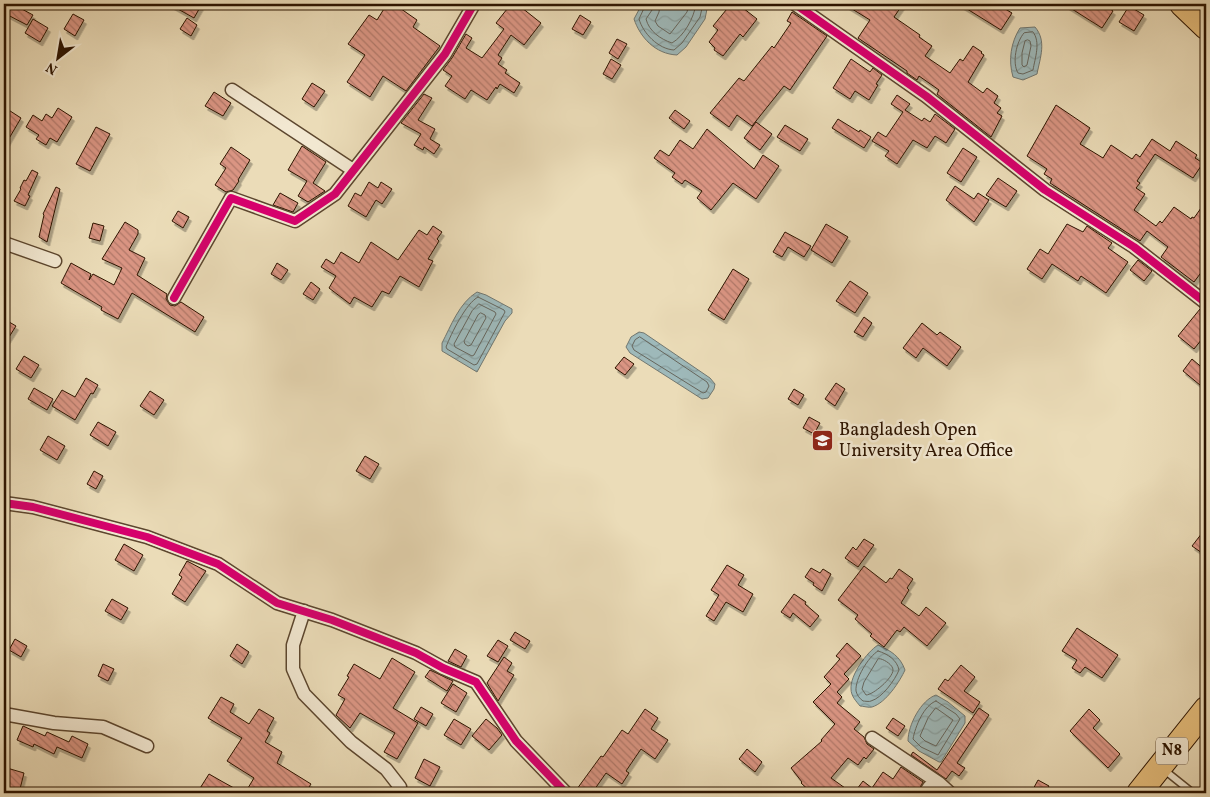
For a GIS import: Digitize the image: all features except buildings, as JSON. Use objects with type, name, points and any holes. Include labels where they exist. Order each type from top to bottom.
[{"type":"highway","points":[[1182,4],[1205,26]]},
{"type":"highway","name":"N8","points":[[1139,793],[1206,709]]},
{"type":"street","points":[[174,298],[231,198],[295,221],[334,194],[445,54],[474,4]]},
{"type":"street","points":[[795,4],[926,96],[1045,190],[1134,247],[1206,303]]},
{"type":"street","points":[[232,90],[353,170]]},
{"type":"street","points":[[4,243],[55,261]]},
{"type":"street","points":[[4,503],[33,507],[147,537],[218,564],[277,603],[332,620],[416,653],[443,668],[476,682],[516,741],[566,793]]},
{"type":"street","points":[[304,611],[293,645],[293,669],[304,694],[351,742],[386,769],[400,787],[399,793]]},
{"type":"street","points":[[4,714],[54,723],[103,727],[147,746]]},
{"type":"street","points":[[872,738],[939,783],[950,793]]},
{"type":"lane","points":[[1160,766],[1193,793]]},
{"type":"water","points":[[642,4],[708,4],[705,19],[686,47],[677,55],[655,48],[644,38],[634,19]]},
{"type":"water","points":[[1035,27],[1039,32],[1042,44],[1037,74],[1023,80],[1013,77],[1011,58],[1017,33],[1020,28]]},
{"type":"water","points":[[477,292],[512,309],[512,313],[505,321],[477,372],[442,351],[442,343],[460,308]]},
{"type":"water","points":[[639,332],[644,333],[710,378],[715,384],[708,398],[702,399],[630,353],[626,347],[631,337]]},
{"type":"water","points":[[878,645],[894,654],[905,670],[896,685],[877,705],[872,707],[860,706],[852,694],[851,683],[860,664]]},
{"type":"water","points":[[936,695],[965,716],[965,723],[941,762],[919,751],[908,741],[910,728],[916,714],[925,702]]},
{"type":"cycle path","points":[[174,298],[231,198],[295,221],[335,194],[445,54],[474,4]]},
{"type":"cycle path","points":[[795,4],[926,96],[1045,190],[1134,247],[1206,303]]},
{"type":"cycle path","points":[[4,503],[33,507],[147,537],[218,564],[277,603],[332,620],[416,653],[443,668],[476,682],[516,741],[566,793]]},
{"type":"place","name":"Bangladesh Open University Area Office","points":[[823,440]]}]
